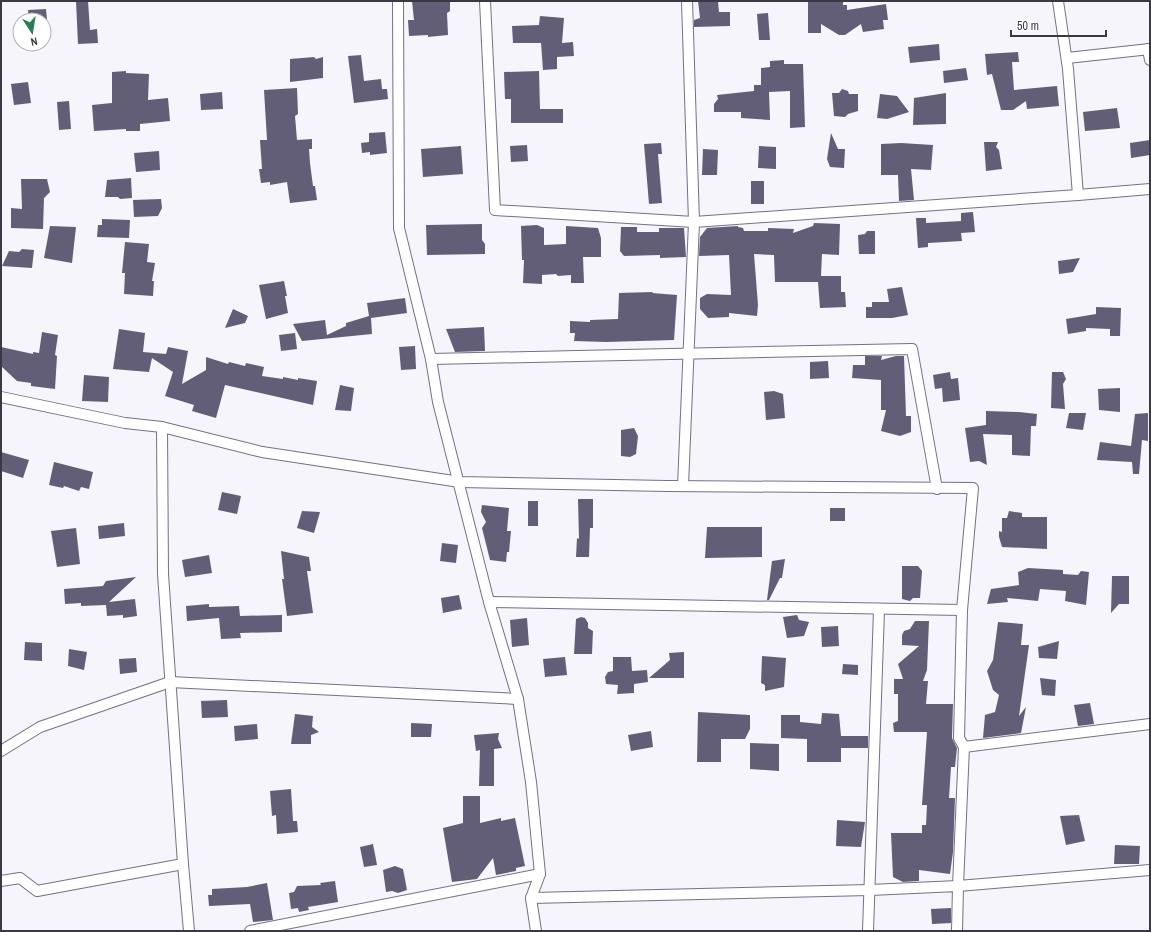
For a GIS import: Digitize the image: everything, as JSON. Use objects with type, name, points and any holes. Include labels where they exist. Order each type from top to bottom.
[{"type":"street","points":[[398,1],[399,228],[431,359],[438,402],[460,482],[489,602],[518,699],[531,782],[540,874],[531,898],[536,931]]},
{"type":"street","points":[[485,1],[495,210],[694,222],[1078,196],[1150,189]]},
{"type":"street","points":[[682,486],[694,222],[687,1]]},
{"type":"street","points":[[1058,1],[1067,58],[1078,196]]},
{"type":"street","points":[[1067,58],[1149,49],[1150,60]]},
{"type":"street","points":[[431,359],[912,349],[937,489]]},
{"type":"street","points":[[1,396],[125,423],[162,428],[262,452],[460,482],[937,489],[974,488],[962,610],[959,738],[964,747],[957,931]]},
{"type":"street","points":[[162,428],[163,574],[189,931]]},
{"type":"street","points":[[489,602],[879,610],[962,610]]},
{"type":"street","points":[[868,931],[879,610]]},
{"type":"street","points":[[1,751],[40,727],[170,682],[518,699]]},
{"type":"street","points":[[964,747],[1150,724]]},
{"type":"street","points":[[1,881],[20,878],[37,891],[183,864]]},
{"type":"street","points":[[531,898],[870,890],[958,886],[1150,870]]},
{"type":"street","points":[[250,931],[540,874]]},
{"type":"building","points":[[76,1],[88,1],[90,30],[97,29],[98,43],[78,44]]},
{"type":"building","points":[[412,1],[450,1],[450,11],[447,13],[448,35],[428,37],[428,35],[409,36],[408,20],[414,20]]},
{"type":"building","points":[[698,1],[718,1],[719,12],[730,12],[730,26],[694,27],[694,20],[700,18]]},
{"type":"building","points":[[808,1],[843,1],[843,5],[847,5],[847,10],[886,4],[888,20],[883,20],[884,29],[863,32],[861,24],[845,35],[839,35],[821,24],[821,33],[808,33]]},
{"type":"building","points":[[46,9],[46,12],[28,12],[28,10]]},
{"type":"building","points":[[768,13],[770,40],[759,40],[757,14]]},
{"type":"building","points":[[540,16],[564,18],[562,43],[573,42],[574,56],[557,57],[557,69],[543,70],[541,43],[513,43],[512,26],[539,25]]},
{"type":"building","points":[[939,44],[940,60],[910,63],[908,47]]},
{"type":"building","points":[[1018,52],[1019,62],[1012,62],[1014,90],[1057,86],[1059,106],[1027,109],[1026,101],[1013,110],[1001,110],[992,74],[987,75],[985,54]]},
{"type":"building","points":[[361,55],[364,81],[381,79],[382,89],[387,89],[388,99],[354,103],[348,56]]},
{"type":"building","points":[[314,57],[316,59],[323,57],[323,78],[290,82],[290,59]]},
{"type":"building","points":[[784,60],[784,64],[803,64],[805,127],[790,128],[790,91],[769,92],[770,120],[741,118],[741,112],[714,112],[714,104],[718,99],[717,95],[754,91],[754,85],[761,85],[761,68],[770,67],[770,61]]},
{"type":"building","points":[[966,68],[968,80],[944,83],[943,71]]},
{"type":"building","points":[[126,71],[126,73],[149,74],[148,100],[168,98],[170,121],[140,124],[140,131],[126,131],[126,129],[94,131],[92,105],[112,103],[112,72]]},
{"type":"building","points":[[539,71],[540,109],[563,109],[563,123],[511,123],[511,99],[505,99],[504,72]]},
{"type":"building","points":[[28,82],[31,103],[14,105],[11,84]]},
{"type":"building","points":[[297,88],[298,114],[295,116],[297,140],[312,139],[312,149],[309,149],[310,163],[313,186],[315,186],[317,200],[290,203],[287,182],[270,185],[270,182],[261,183],[259,169],[262,169],[260,140],[267,140],[264,90]]},
{"type":"building","points":[[842,89],[848,91],[849,94],[858,94],[858,111],[848,114],[845,117],[834,116],[832,93],[839,93]]},
{"type":"building","points":[[222,92],[223,109],[201,110],[200,94]]},
{"type":"building","points":[[946,93],[946,124],[913,125],[914,98]]},
{"type":"building","points":[[880,94],[897,96],[909,112],[887,119],[877,118]]},
{"type":"building","points":[[69,101],[71,129],[59,130],[57,102]]},
{"type":"building","points":[[1117,108],[1120,128],[1085,131],[1083,112]]},
{"type":"building","points":[[385,132],[387,153],[370,155],[370,152],[362,153],[361,143],[369,142],[369,133]]},
{"type":"building","points":[[831,133],[838,149],[845,149],[844,168],[830,167],[827,159]]},
{"type":"building","points":[[1150,140],[1150,155],[1131,158],[1130,143]]},
{"type":"building","points":[[984,142],[998,142],[996,147],[999,150],[1002,169],[986,171]]},
{"type":"building","points":[[661,143],[662,154],[658,154],[662,203],[649,204],[644,144]]},
{"type":"building","points":[[901,143],[933,145],[931,170],[911,169],[914,200],[899,201],[898,175],[881,175],[881,144]]},
{"type":"building","points":[[527,145],[528,161],[511,162],[510,146]]},
{"type":"building","points":[[461,146],[463,174],[423,177],[421,149]]},
{"type":"building","points":[[759,146],[776,147],[776,169],[758,168]]},
{"type":"building","points":[[703,149],[718,150],[717,175],[702,175]]},
{"type":"building","points":[[159,151],[160,170],[136,172],[134,153]]},
{"type":"building","points":[[131,178],[132,198],[120,199],[118,197],[105,197],[107,180]]},
{"type":"building","points":[[21,179],[47,179],[50,192],[44,198],[43,229],[11,228],[11,208],[22,209]]},
{"type":"building","points":[[751,181],[764,181],[764,204],[751,204]]},
{"type":"building","points":[[161,199],[162,208],[158,216],[134,217],[133,200]]},
{"type":"building","points":[[973,212],[975,232],[961,233],[962,241],[928,243],[928,247],[918,248],[916,218],[926,218],[926,223],[961,221],[961,213]]},
{"type":"building","points":[[102,219],[130,220],[129,238],[97,237],[98,225],[102,225]]},
{"type":"building","points":[[814,223],[840,224],[839,255],[822,254],[821,276],[841,276],[841,292],[845,292],[846,307],[820,308],[818,282],[775,282],[774,255],[754,254],[758,305],[757,316],[729,313],[729,317],[708,318],[700,309],[700,298],[707,294],[731,295],[729,255],[699,256],[700,237],[707,228],[738,226],[743,228],[744,231],[768,231],[768,228],[794,229],[793,233],[813,226]]},
{"type":"building","points":[[482,224],[482,240],[485,244],[485,254],[427,255],[426,225]]},
{"type":"building","points":[[537,225],[544,228],[544,245],[566,244],[566,226],[598,228],[601,238],[601,257],[583,257],[584,283],[571,283],[571,275],[558,276],[556,274],[542,275],[542,284],[523,283],[524,260],[522,260],[521,226]]},
{"type":"building","points":[[50,226],[76,227],[72,263],[44,258]]},
{"type":"building","points":[[621,227],[637,227],[637,232],[659,232],[659,228],[684,228],[686,257],[660,258],[660,255],[624,256],[620,251]]},
{"type":"building","points":[[867,231],[875,231],[875,254],[859,254],[858,235],[865,234]]},
{"type":"building","points":[[125,242],[149,244],[147,262],[155,263],[152,281],[154,281],[153,296],[124,294],[125,273],[122,273]]},
{"type":"building","points":[[22,249],[34,250],[32,268],[2,266],[9,251],[19,252]]},
{"type":"building","points":[[1080,258],[1073,272],[1059,274],[1058,261]]},
{"type":"building","points":[[284,281],[288,313],[266,319],[259,285]]},
{"type":"building","points":[[902,287],[908,315],[892,318],[866,318],[866,307],[872,307],[872,302],[889,302],[887,289]]},
{"type":"building","points":[[653,292],[652,293],[677,295],[674,340],[606,342],[574,341],[575,333],[570,333],[570,321],[590,322],[590,320],[618,319],[619,293]]},
{"type":"building","points":[[405,298],[407,313],[371,318],[372,334],[302,341],[293,324],[325,320],[327,335],[346,326],[346,323],[369,316],[367,303]]},
{"type":"building","points":[[1096,307],[1121,308],[1120,336],[1110,336],[1110,329],[1086,328],[1086,331],[1068,334],[1066,319],[1096,314]]},
{"type":"building","points":[[233,309],[248,316],[245,323],[225,328]]},
{"type":"building","points":[[484,327],[485,351],[455,352],[446,329]]},
{"type":"building","points":[[119,329],[145,333],[143,352],[166,354],[168,347],[188,351],[182,384],[206,370],[206,357],[228,364],[229,362],[245,366],[246,363],[264,367],[262,376],[283,379],[283,377],[298,380],[298,378],[317,381],[313,405],[225,385],[216,418],[192,411],[194,405],[165,396],[173,372],[152,358],[149,372],[113,369]]},
{"type":"building","points":[[42,332],[58,335],[55,355],[57,356],[55,389],[31,386],[31,383],[17,381],[1,366],[1,347],[33,354],[33,352],[39,353]]},
{"type":"building","points":[[295,333],[297,349],[281,351],[279,335]]},
{"type":"building","points":[[415,346],[416,369],[401,370],[399,347]]},
{"type":"building","points":[[865,356],[882,356],[881,360],[896,356],[904,356],[906,416],[911,416],[911,432],[900,436],[881,431],[886,410],[881,410],[881,380],[852,378],[853,365],[865,365]]},
{"type":"building","points":[[828,361],[829,378],[810,379],[810,362]]},
{"type":"building","points":[[950,372],[951,379],[958,378],[960,400],[943,402],[942,388],[935,389],[933,375]]},
{"type":"building","points":[[1052,372],[1063,372],[1066,379],[1063,384],[1065,409],[1051,408]]},
{"type":"building","points":[[84,375],[109,377],[108,402],[82,401]]},
{"type":"building","points":[[340,385],[354,388],[351,411],[335,410]]},
{"type":"building","points":[[1120,388],[1120,412],[1099,410],[1098,389]]},
{"type":"building","points":[[774,391],[783,394],[785,418],[766,420],[764,392]]},
{"type":"building","points":[[986,411],[1037,414],[1036,426],[1031,426],[1030,456],[1012,455],[1012,435],[983,434],[987,465],[979,461],[970,462],[965,428],[986,425]]},
{"type":"building","points":[[1069,413],[1086,413],[1083,430],[1066,428]]},
{"type":"building","points":[[1148,413],[1148,441],[1142,440],[1139,474],[1133,474],[1132,462],[1097,460],[1100,442],[1131,446],[1135,414]]},
{"type":"building","points":[[634,428],[638,436],[636,454],[630,457],[621,456],[621,430]]},
{"type":"building","points":[[1,452],[29,460],[23,478],[1,471]]},
{"type":"building","points":[[54,462],[93,472],[89,489],[81,487],[79,491],[64,486],[63,488],[49,485]]},
{"type":"building","points":[[222,492],[241,496],[237,514],[218,510]]},
{"type":"building","points":[[578,499],[593,499],[593,528],[590,528],[589,557],[576,557],[577,538],[579,539]]},
{"type":"building","points":[[528,501],[538,501],[538,526],[528,526]]},
{"type":"building","points":[[482,505],[509,508],[507,531],[511,531],[509,552],[507,552],[506,562],[490,560],[482,528],[486,522],[481,512]]},
{"type":"building","points":[[830,508],[845,508],[845,521],[830,521]]},
{"type":"building","points":[[302,511],[320,512],[314,533],[297,528]]},
{"type":"building","points":[[1009,511],[1022,513],[1022,517],[1047,517],[1047,549],[1002,547],[999,531],[1002,532],[1002,518],[1007,518]]},
{"type":"building","points":[[124,523],[125,536],[99,539],[98,526]]},
{"type":"building","points":[[707,527],[762,527],[762,557],[705,558]]},
{"type":"building","points":[[76,528],[80,564],[57,567],[51,531]]},
{"type":"building","points":[[442,543],[458,545],[456,563],[440,561]]},
{"type":"building","points":[[281,551],[309,557],[311,571],[307,571],[313,613],[287,616],[282,579],[284,579]]},
{"type":"building","points":[[209,555],[212,573],[185,577],[182,560]]},
{"type":"building","points":[[785,559],[782,578],[780,578],[769,600],[767,600],[772,561]]},
{"type":"building","points":[[902,566],[918,566],[922,571],[920,598],[913,598],[910,601],[902,599]]},
{"type":"building","points":[[1028,568],[1063,570],[1063,574],[1078,575],[1081,571],[1089,572],[1086,605],[1065,601],[1066,591],[1040,589],[1038,601],[1007,598],[1008,602],[987,604],[991,589],[1019,585],[1018,572]]},
{"type":"building","points":[[1112,576],[1129,576],[1129,604],[1119,604],[1111,613]]},
{"type":"building","points":[[136,577],[109,602],[135,599],[137,616],[123,618],[123,615],[107,616],[106,605],[81,606],[81,603],[65,604],[64,589],[103,586],[106,581]]},
{"type":"building","points":[[459,595],[462,609],[443,613],[441,598]]},
{"type":"building","points":[[209,604],[209,607],[239,606],[240,616],[282,615],[282,632],[240,633],[241,638],[221,639],[219,618],[187,621],[186,606]]},
{"type":"building","points":[[797,615],[799,620],[809,622],[804,636],[787,638],[783,617]]},
{"type":"building","points":[[581,617],[585,618],[588,623],[588,628],[593,631],[592,654],[574,654],[576,619]]},
{"type":"building","points":[[527,618],[529,645],[512,647],[510,620]]},
{"type":"building","points":[[915,621],[929,621],[927,670],[923,681],[928,681],[926,704],[953,704],[952,738],[957,748],[955,767],[951,767],[949,798],[955,798],[953,852],[950,874],[919,870],[919,881],[903,882],[893,877],[891,833],[922,833],[922,825],[926,825],[927,805],[922,805],[927,732],[894,732],[893,723],[898,721],[898,694],[894,694],[894,679],[903,679],[898,664],[919,646],[902,645],[902,635],[904,631],[910,629]]},
{"type":"building","points":[[998,622],[1023,624],[1021,645],[1029,645],[1019,716],[1026,707],[1021,733],[983,738],[985,715],[995,712],[999,695],[993,690],[987,671],[993,660]]},
{"type":"building","points":[[838,626],[839,646],[822,647],[821,627]]},
{"type":"building","points":[[1059,641],[1057,659],[1039,658],[1038,647]]},
{"type":"building","points":[[25,642],[42,643],[42,661],[24,660]]},
{"type":"building","points":[[69,649],[87,652],[84,670],[68,666]]},
{"type":"building","points":[[684,652],[684,678],[649,678],[670,660],[669,653]]},
{"type":"building","points":[[762,656],[786,658],[784,687],[765,691],[765,685],[761,683]]},
{"type":"building","points":[[565,657],[567,675],[545,677],[543,659]]},
{"type":"building","points":[[613,657],[631,657],[632,671],[647,670],[648,682],[634,684],[634,693],[617,694],[618,685],[606,684],[605,677],[608,672],[613,671]]},
{"type":"building","points":[[136,658],[137,672],[120,674],[119,659]]},
{"type":"building","points":[[843,664],[858,665],[858,675],[842,674]]},
{"type":"building","points":[[1040,678],[1056,680],[1055,696],[1042,695]]},
{"type":"building","points":[[227,700],[228,717],[202,718],[201,701]]},
{"type":"building","points":[[1090,703],[1094,724],[1078,726],[1074,705]]},
{"type":"building","points":[[698,712],[750,715],[750,729],[745,739],[721,739],[721,762],[697,762]]},
{"type":"building","points":[[822,713],[839,714],[841,736],[868,736],[868,748],[841,748],[841,762],[807,762],[807,739],[781,738],[781,715],[800,715],[800,722],[821,724]]},
{"type":"building","points":[[295,714],[313,716],[312,727],[319,732],[311,735],[311,744],[291,744]]},
{"type":"building","points":[[411,723],[432,724],[431,737],[411,737]]},
{"type":"building","points":[[257,724],[258,739],[235,741],[234,726]]},
{"type":"building","points":[[651,731],[653,747],[631,751],[628,735]]},
{"type":"building","points":[[499,733],[498,739],[502,748],[494,749],[494,786],[479,786],[480,750],[476,751],[474,735]]},
{"type":"building","points":[[750,743],[779,744],[779,771],[750,769]]},
{"type":"building","points":[[291,789],[293,821],[297,821],[298,832],[277,834],[276,815],[272,816],[270,791]]},
{"type":"building","points":[[463,796],[480,796],[480,823],[501,818],[501,821],[515,818],[525,866],[516,868],[516,871],[496,875],[493,858],[477,879],[452,882],[443,828],[463,823]]},
{"type":"building","points":[[1079,815],[1085,841],[1066,845],[1060,816]]},
{"type":"building","points":[[837,820],[865,822],[861,847],[836,846]]},
{"type":"building","points":[[373,844],[377,865],[364,867],[360,847]]},
{"type":"building","points":[[1115,845],[1140,846],[1139,864],[1114,864]]},
{"type":"building","points":[[395,866],[403,869],[407,890],[398,893],[392,891],[386,892],[383,870]]},
{"type":"building","points":[[335,881],[338,902],[308,907],[309,910],[299,912],[298,908],[291,909],[289,893],[294,892],[297,886],[321,885],[320,883]]},
{"type":"building","points":[[267,883],[273,920],[253,922],[250,904],[209,906],[208,895],[212,895],[212,889],[247,887]]},
{"type":"building","points":[[951,908],[951,923],[932,924],[931,909]]}]
